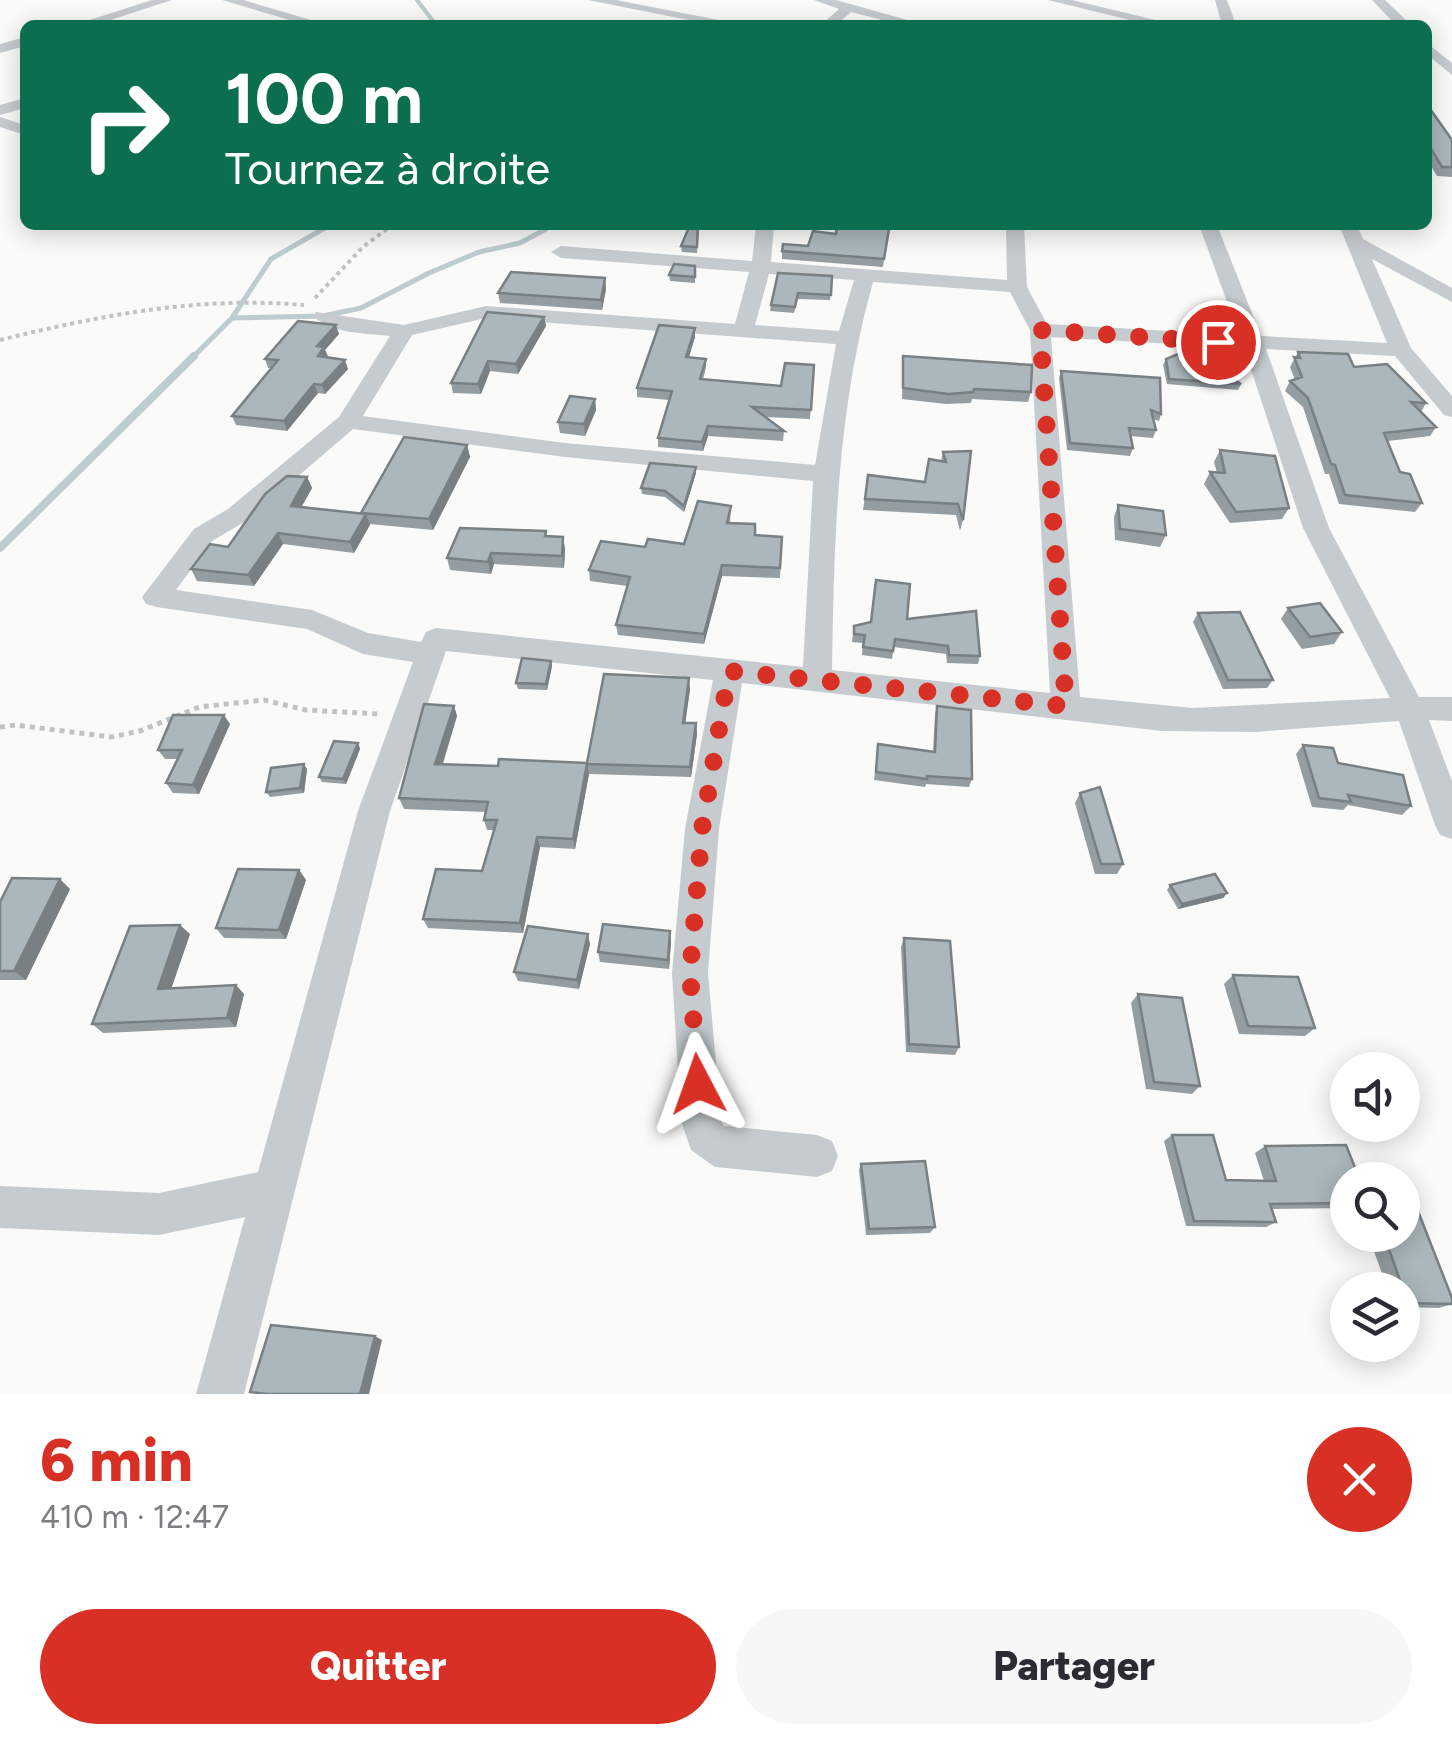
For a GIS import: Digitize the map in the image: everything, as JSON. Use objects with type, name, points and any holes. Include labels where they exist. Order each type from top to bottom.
[{"type":"street","points":[[98,20],[166,0]]},
{"type":"street","points":[[228,0],[302,20]]},
{"type":"street","points":[[594,0],[679,20],[707,0]]},
{"type":"street","points":[[820,0],[899,20]]},
{"type":"street","points":[[1054,0],[1128,20]]},
{"type":"street","points":[[1378,0],[1399,20]]},
{"type":"street","points":[[834,20],[848,7]]},
{"type":"street","points":[[272,20],[285,15]]},
{"type":"street","points":[[1432,54],[1448,77]]},
{"type":"street","points":[[743,332],[761,266],[764,230]]},
{"type":"street","points":[[1015,230],[1017,287],[1040,330],[1066,706]]},
{"type":"street","points":[[1210,230],[1316,528],[1410,706],[1452,825]]},
{"type":"street","points":[[1351,233],[1452,296]]},
{"type":"street","points":[[1351,233],[1401,350],[1452,410]]},
{"type":"street","points":[[561,252],[1017,287]]},
{"type":"street","points":[[817,680],[823,474],[844,338],[866,273]]},
{"type":"street","points":[[323,316],[344,325],[404,331],[486,312],[844,338]]},
{"type":"street","points":[[1040,330],[1254,345],[1401,350]]},
{"type":"street","points":[[404,331],[348,422],[237,515],[203,535],[156,597],[312,620],[363,643],[431,654]]},
{"type":"street","points":[[348,422],[565,450],[823,474]]},
{"type":"street","points":[[220,1394],[374,811],[436,639],[1066,706],[1147,721],[1256,720],[1410,706],[1452,709]]},
{"type":"street","points":[[729,671],[702,829],[690,973],[701,1121],[715,1146],[817,1156]]},
{"type":"street","points":[[0,1208],[159,1214],[274,1190]]},
{"type":"path","points":[[0,340],[126,310],[194,299],[308,305],[363,247],[386,230]]},
{"type":"path","points":[[0,727],[16,725],[111,737],[140,731],[199,707],[264,700],[306,710],[409,716]]},
{"type":"building","points":[[1432,112],[1452,140],[1452,167],[1442,167],[1432,151]]},
{"type":"building","points":[[688,230],[698,230],[697,247],[681,246]]},
{"type":"building","points":[[836,230],[889,230],[884,259],[782,251],[783,244],[808,246],[813,231],[836,234]]},
{"type":"building","points":[[674,264],[695,266],[695,277],[669,275]]},
{"type":"building","points":[[511,272],[605,278],[601,300],[498,293]]},
{"type":"building","points":[[778,273],[832,276],[831,295],[798,293],[795,307],[771,305]]},
{"type":"building","points":[[487,312],[544,317],[516,364],[488,361],[478,384],[451,383]]},
{"type":"building","points":[[298,321],[336,325],[317,346],[324,347],[318,356],[345,360],[322,385],[314,384],[284,421],[232,416],[278,360],[265,359]]},
{"type":"building","points":[[659,325],[695,328],[686,357],[706,359],[700,379],[781,386],[785,363],[814,365],[811,410],[752,407],[784,431],[708,426],[702,442],[658,438],[672,391],[637,388]]},
{"type":"building","points":[[1188,350],[1241,384],[1169,379],[1166,359]]},
{"type":"building","points":[[1298,352],[1348,354],[1354,367],[1387,364],[1426,403],[1411,402],[1436,427],[1384,433],[1400,472],[1410,474],[1422,503],[1345,495],[1308,398],[1290,381],[1302,377],[1294,357],[1300,358]]},
{"type":"building","points":[[903,356],[1032,365],[1031,392],[974,389],[948,394],[903,388]]},
{"type":"building","points":[[1061,371],[1160,378],[1161,414],[1151,410],[1156,430],[1129,428],[1133,448],[1070,443]]},
{"type":"building","points":[[570,396],[595,399],[584,424],[558,422]]},
{"type":"building","points":[[404,437],[467,445],[429,519],[361,513]]},
{"type":"building","points":[[1220,450],[1275,456],[1289,508],[1236,512],[1210,472],[1225,473]]},
{"type":"building","points":[[971,451],[963,520],[958,504],[865,499],[868,475],[925,482],[929,459],[946,462],[943,452]]},
{"type":"building","points":[[650,463],[696,467],[684,506],[665,491],[641,488]]},
{"type":"building","points":[[287,476],[307,477],[291,506],[366,514],[350,542],[278,533],[248,575],[191,569],[210,544],[228,547],[265,494]]},
{"type":"building","points":[[698,501],[731,506],[727,523],[755,524],[755,535],[782,537],[780,568],[722,565],[704,634],[616,625],[630,577],[589,570],[601,541],[645,547],[648,539],[684,544]]},
{"type":"building","points":[[1118,505],[1163,511],[1166,535],[1120,529]]},
{"type":"building","points":[[460,528],[546,531],[545,536],[563,537],[562,556],[491,553],[488,562],[447,558]]},
{"type":"building","points":[[876,580],[910,584],[907,619],[976,611],[980,656],[949,655],[948,646],[895,639],[893,651],[863,647],[865,635],[854,634],[854,626],[871,622]]},
{"type":"building","points":[[1320,603],[1342,632],[1310,637],[1288,608]]},
{"type":"building","points":[[1240,612],[1273,680],[1228,680],[1198,613]]},
{"type":"building","points":[[522,658],[551,661],[546,684],[516,683]]},
{"type":"building","points":[[604,674],[689,678],[683,723],[696,723],[690,767],[587,764],[573,839],[537,837],[520,923],[423,919],[436,869],[482,871],[497,820],[484,820],[488,802],[399,798],[424,704],[454,706],[435,764],[498,766],[499,759],[587,763]]},
{"type":"building","points":[[937,706],[971,710],[972,779],[927,779],[876,772],[878,744],[935,752]]},
{"type":"building","points":[[173,715],[224,715],[193,785],[166,783],[182,750],[158,750]]},
{"type":"building","points":[[334,741],[358,743],[343,779],[319,777]]},
{"type":"building","points":[[1303,745],[1333,748],[1338,763],[1403,775],[1411,806],[1348,795],[1351,802],[1319,798]]},
{"type":"building","points":[[304,764],[300,788],[266,792],[271,768]]},
{"type":"building","points":[[1100,787],[1123,864],[1101,864],[1080,793]]},
{"type":"building","points":[[238,869],[299,870],[279,930],[216,928]]},
{"type":"building","points":[[1215,874],[1227,893],[1182,904],[1170,885]]},
{"type":"building","points":[[12,878],[60,879],[14,971],[0,971],[0,902]]},
{"type":"building","points":[[603,924],[670,931],[668,960],[598,952]]},
{"type":"building","points":[[180,925],[158,989],[236,985],[227,1018],[92,1024],[130,926]]},
{"type":"building","points":[[528,926],[588,934],[577,980],[514,972]]},
{"type":"building","points":[[904,938],[950,941],[959,1047],[909,1044]]},
{"type":"building","points":[[1233,975],[1298,977],[1315,1028],[1248,1026]]},
{"type":"building","points":[[1138,994],[1182,998],[1200,1086],[1154,1082]]},
{"type":"building","points":[[1172,1135],[1213,1135],[1226,1180],[1276,1181],[1265,1146],[1346,1145],[1353,1162],[1330,1162],[1330,1203],[1270,1204],[1276,1222],[1194,1221]]},
{"type":"building","points":[[925,1161],[935,1227],[869,1229],[861,1164]]},
{"type":"building","points":[[1420,1216],[1452,1304],[1420,1303],[1420,1272],[1397,1272],[1390,1252],[1420,1252]]},
{"type":"building","points":[[271,1325],[375,1336],[360,1394],[250,1392]]},
{"type":"waterway","points":[[417,0],[432,20]]},
{"type":"waterway","points":[[232,318],[271,259],[321,230]]},
{"type":"waterway","points":[[232,318],[323,316],[361,308],[429,273],[479,252],[520,243],[544,230]]},
{"type":"waterway","points":[[194,356],[232,318]]},
{"type":"waterway","points":[[0,548],[194,356]]},
{"type":"route","points":[[698,1084],[690,973],[702,829],[729,671],[1066,706],[1040,330],[1218,342]]}]
